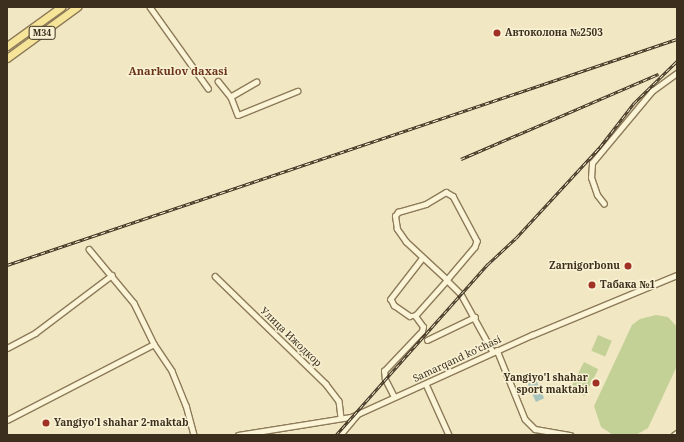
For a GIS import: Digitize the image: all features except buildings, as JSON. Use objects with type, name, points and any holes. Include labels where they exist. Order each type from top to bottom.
[{"type":"main road","name":"M34","points":[[7,46],[61,7]]},
{"type":"main road","name":"M34","points":[[7,58],[77,7]]},
{"type":"street","points":[[150,7],[208,88]]},
{"type":"street","points":[[604,204],[597,195],[591,178],[592,163],[652,91],[677,74]]},
{"type":"street","points":[[218,81],[231,97],[238,115],[297,91]]},
{"type":"street","points":[[231,97],[258,82]]},
{"type":"street","points":[[415,316],[447,280],[475,247],[477,241],[450,193],[446,192],[426,204],[398,212],[395,216],[397,229],[422,259],[447,280],[461,294],[495,351],[525,420],[535,429],[570,435]]},
{"type":"street","points":[[89,248],[134,303],[154,344],[172,371],[186,405],[194,435]]},
{"type":"street","points":[[415,316],[410,316],[394,305],[391,298],[422,259]]},
{"type":"street","points":[[7,348],[35,333],[112,275]]},
{"type":"street","name":"Samarqand ko'chasi","points":[[238,435],[341,418],[360,413],[495,351],[677,275]]},
{"type":"street","name":"Улица Ижодкор","points":[[215,276],[326,384],[339,401],[341,418]]},
{"type":"street","points":[[394,397],[385,379],[384,371],[422,331],[423,328],[415,316]]},
{"type":"street","points":[[427,340],[475,316]]},
{"type":"street","points":[[7,420],[154,344]]},
{"type":"street","points":[[426,384],[449,435]]},
{"type":"street","points":[[340,435],[360,413]]},
{"type":"green space","points":[[656,315],[668,317],[677,327],[677,366],[648,428],[636,435],[613,435],[601,427],[594,406],[632,325],[640,319]]},
{"type":"green space","points":[[598,335],[612,341],[605,357],[591,351]]},
{"type":"green space","points":[[584,362],[598,369],[585,396],[570,389]]},
{"type":"water","points":[[536,380],[544,398],[536,402],[528,384]]},
{"type":"railway","points":[[7,265],[677,39]]},
{"type":"railway","points":[[336,435],[488,264],[516,238],[600,147],[634,103],[677,61]]},
{"type":"railway","points":[[461,159],[658,74]]},
{"type":"place","name":"Автоколона №2503","points":[[497,33]]},
{"type":"place","name":"Zarnigorbonu","points":[[628,266]]},
{"type":"place","name":"Табака №1","points":[[592,285]]},
{"type":"place","name":"Yangiyo'l shahar sport maktabi","points":[[596,383]]},
{"type":"place","name":"Yangiyo'l shahar 2-maktab","points":[[46,423]]},
{"type":"district","name":"Anarkulov daxasi","points":[[178,71]]}]
